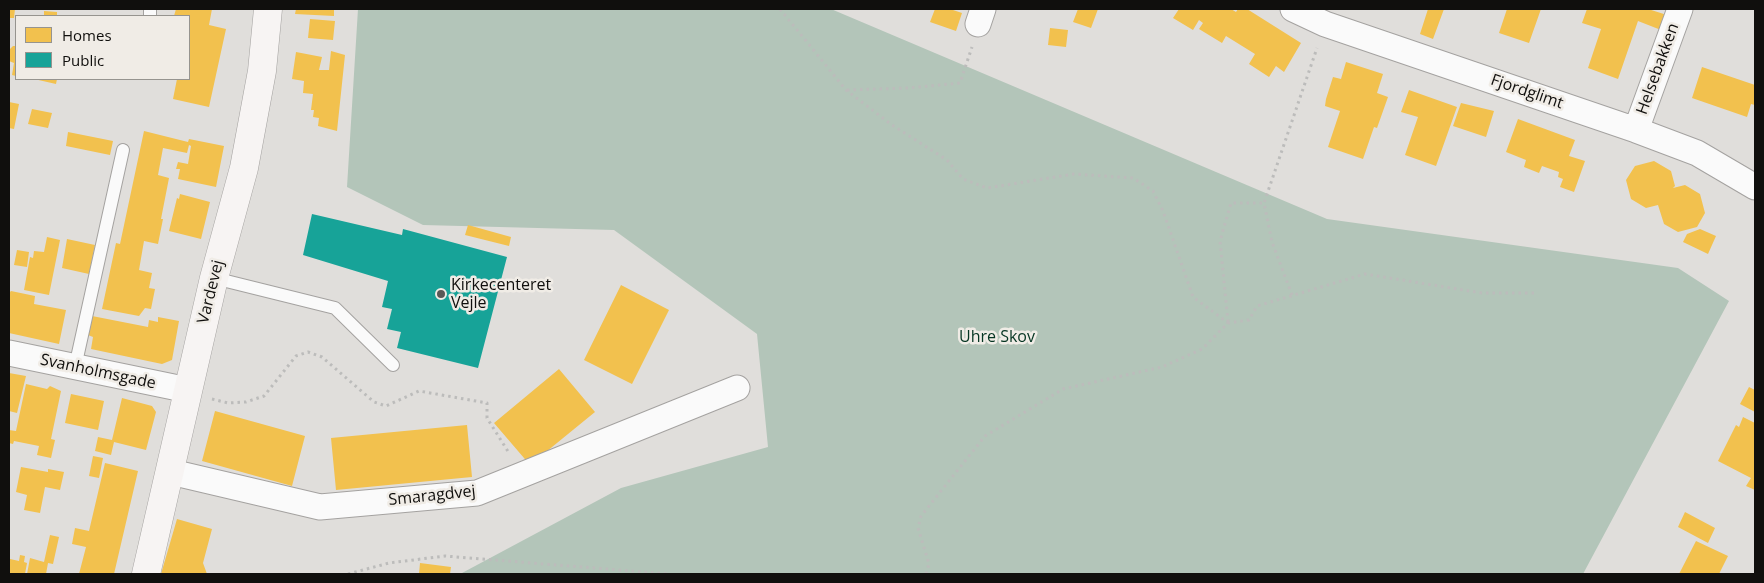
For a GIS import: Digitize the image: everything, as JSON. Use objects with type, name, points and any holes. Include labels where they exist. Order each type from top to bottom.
[{"type":"street","name":"Vardevej","points":[[146,574],[171,472],[214,278],[244,168],[262,71],[268,9]]},
{"type":"street","name":"Fjordglimt","points":[[1293,9],[1328,16],[1697,153],[1755,187]]},
{"type":"street","name":"Helsebakken","points":[[1636,130],[1680,9]]},
{"type":"street","name":"Svanholmsgade","points":[[9,353],[188,390]]},
{"type":"street","name":"Smaragdvej","points":[[171,472],[320,507],[477,493],[737,388]]},
{"type":"lane","points":[[75,367],[122,150]]},
{"type":"lane","points":[[214,278],[335,308],[393,365]]},
{"type":"path","points":[[780,9],[846,90],[892,125],[947,160],[963,180],[987,188],[1074,174],[1133,178],[1153,191],[1163,211],[1193,296],[1228,323]]},
{"type":"path","points":[[1292,295],[1272,242],[1264,203],[1328,16]]},
{"type":"path","points":[[846,90],[908,88],[960,83],[965,71]]},
{"type":"path","points":[[1228,323],[1220,241],[1231,203],[1264,203]]},
{"type":"path","points":[[926,574],[929,564],[918,528],[921,516],[985,436],[1063,389],[1162,367],[1202,349],[1228,323],[1249,320],[1258,306],[1365,274],[1482,293],[1535,293]]},
{"type":"path","points":[[188,390],[228,403],[246,402],[264,396],[296,356],[308,352],[322,358],[374,402],[386,406],[419,391],[487,403],[487,418],[523,474]]},
{"type":"path","points":[[348,574],[389,562],[445,556],[669,574]]},
{"type":"green space","name":"Uhre Skov","points":[[358,9],[831,9],[1327,219],[1678,268],[1729,301],[1583,574],[462,573],[621,488],[768,447],[757,334],[614,230],[423,225],[347,187]]},
{"type":"building: Homes","points":[[9,9],[15,9],[14,18],[9,18]]},
{"type":"building: Homes","points":[[176,9],[212,9],[209,25],[226,29],[209,107],[173,99],[177,80],[190,80],[190,15],[174,15]]},
{"type":"building: Homes","points":[[296,9],[334,9],[334,16],[295,14]]},
{"type":"building: Homes","points":[[935,9],[950,9],[962,13],[956,31],[930,22]]},
{"type":"building: Homes","points":[[1078,9],[1098,9],[1091,28],[1073,22]]},
{"type":"building: Homes","points":[[1179,9],[1231,9],[1236,12],[1238,9],[1247,9],[1301,43],[1284,72],[1276,66],[1269,77],[1249,64],[1255,54],[1226,36],[1222,43],[1199,29],[1203,23],[1199,20],[1193,30],[1173,18]]},
{"type":"building: Homes","points":[[1428,9],[1444,9],[1433,39],[1420,34]]},
{"type":"building: Homes","points":[[1507,9],[1541,9],[1529,43],[1499,33]]},
{"type":"building: Homes","points":[[1587,9],[1648,9],[1667,15],[1661,30],[1638,21],[1618,79],[1588,68],[1601,29],[1582,23]]},
{"type":"building: Homes","points":[[44,11],[57,12],[57,15],[44,15]]},
{"type":"building: Homes","points":[[310,19],[335,21],[333,40],[308,38]]},
{"type":"building: Homes","points":[[1050,28],[1068,30],[1066,47],[1048,45]]},
{"type":"building: Homes","points":[[15,46],[15,76],[12,75],[14,63],[9,61],[9,50]]},
{"type":"building: Homes","points":[[331,51],[345,55],[337,131],[318,126],[319,118],[313,117],[314,110],[311,110],[313,94],[303,93],[304,81],[292,79],[296,52],[322,57],[319,70],[329,70]]},
{"type":"building: Homes","points":[[1346,62],[1383,74],[1377,93],[1388,97],[1377,128],[1374,127],[1363,159],[1328,147],[1340,111],[1325,106],[1326,99],[1333,77],[1341,79]]},
{"type":"building: Homes","points":[[1702,67],[1755,85],[1755,105],[1751,104],[1747,117],[1692,98]]},
{"type":"building: Homes","points":[[38,80],[57,80],[56,84]]},
{"type":"building: Homes","points":[[1409,90],[1457,107],[1436,166],[1405,155],[1418,117],[1401,112]]},
{"type":"building: Homes","points":[[9,102],[19,104],[14,129],[9,128]]},
{"type":"building: Homes","points":[[1461,103],[1494,111],[1486,137],[1453,126]]},
{"type":"building: Homes","points":[[32,109],[52,113],[48,128],[28,124]]},
{"type":"building: Homes","points":[[1518,119],[1575,140],[1569,156],[1585,161],[1574,192],[1560,187],[1563,179],[1558,177],[1559,172],[1542,166],[1539,173],[1524,167],[1526,160],[1506,152]]},
{"type":"building: Homes","points":[[144,131],[188,142],[189,139],[224,146],[216,187],[178,179],[180,169],[176,169],[178,162],[188,164],[191,146],[189,145],[187,153],[163,148],[158,175],[169,178],[161,219],[163,219],[158,244],[144,241],[139,270],[152,273],[149,288],[155,289],[151,309],[145,308],[139,316],[102,309],[116,243],[120,244]]},
{"type":"building: Homes","points":[[68,132],[113,141],[110,155],[66,146]]},
{"type":"building: Homes","points":[[1654,161],[1671,171],[1675,186],[1673,188],[1685,185],[1700,194],[1705,213],[1697,227],[1678,232],[1664,224],[1658,205],[1646,208],[1631,199],[1626,180],[1635,166]]},
{"type":"building: Homes","points":[[180,194],[210,202],[201,239],[169,231],[177,198],[179,199]]},
{"type":"building: Homes","points":[[468,225],[511,237],[509,246],[465,235]]},
{"type":"building: Homes","points":[[1700,229],[1716,236],[1708,254],[1683,242],[1687,234]]},
{"type":"building: Homes","points":[[47,237],[60,240],[49,295],[24,290],[30,257],[33,258],[34,251],[44,252]]},
{"type":"building: Homes","points":[[67,239],[95,245],[89,274],[62,268]]},
{"type":"building: Homes","points":[[17,250],[29,252],[27,267],[14,265]]},
{"type":"building: Homes","points":[[621,285],[669,310],[632,384],[584,360]]},
{"type":"building: Homes","points":[[11,291],[35,296],[34,304],[66,310],[59,344],[9,333],[9,293]]},
{"type":"building: Homes","points":[[92,316],[148,327],[149,320],[158,322],[158,317],[179,321],[172,360],[162,364],[91,349],[93,337],[88,335]]},
{"type":"building: Homes","points":[[559,369],[595,412],[530,465],[494,423]]},
{"type":"building: Homes","points":[[9,373],[26,376],[17,413],[9,411]]},
{"type":"building: Homes","points":[[26,384],[47,389],[50,386],[61,391],[51,439],[55,440],[51,458],[37,455],[39,446],[14,441],[13,444],[9,443],[9,430],[16,431]]},
{"type":"building: Homes","points":[[1749,387],[1755,390],[1755,412],[1740,404]]},
{"type":"building: Homes","points":[[71,394],[104,401],[98,430],[65,423]]},
{"type":"building: Homes","points":[[122,398],[152,406],[156,412],[146,450],[114,442],[111,455],[95,451],[98,437],[112,440]]},
{"type":"building: Homes","points":[[215,411],[305,436],[292,486],[202,461]]},
{"type":"building: Homes","points":[[1743,417],[1755,423],[1755,490],[1746,486],[1751,478],[1718,461],[1736,425],[1739,427]]},
{"type":"building: Homes","points":[[467,425],[472,477],[336,490],[331,438]]},
{"type":"building: Homes","points":[[93,456],[103,458],[99,478],[89,476]]},
{"type":"building: Homes","points":[[105,463],[138,471],[114,574],[79,574],[86,547],[72,544],[75,528],[89,531]]},
{"type":"building: Homes","points":[[21,467],[48,472],[48,469],[64,472],[60,490],[45,487],[40,513],[24,510],[27,495],[16,492]]},
{"type":"building: Homes","points":[[1685,512],[1715,528],[1708,543],[1678,527]]},
{"type":"building: Homes","points":[[177,519],[212,529],[203,563],[207,574],[161,574]]},
{"type":"building: Homes","points":[[50,535],[59,537],[53,564],[48,563],[46,574],[27,574],[30,558],[44,562]]},
{"type":"building: Homes","points":[[1696,541],[1728,556],[1719,574],[1679,574]]},
{"type":"building: Homes","points":[[20,555],[25,556],[24,562],[27,563],[25,574],[9,574],[10,559],[19,561]]},
{"type":"building: Homes","points":[[420,563],[451,567],[450,574],[419,574]]},
{"type":"building: Public","name":"Kirkecenteret Vejle","points":[[312,214],[402,235],[403,229],[507,257],[478,368],[397,348],[401,332],[387,329],[392,309],[382,307],[388,281],[303,255]]},
{"type":"place","name":"Kirkecenteret Vejle","points":[[441,294]]}]
